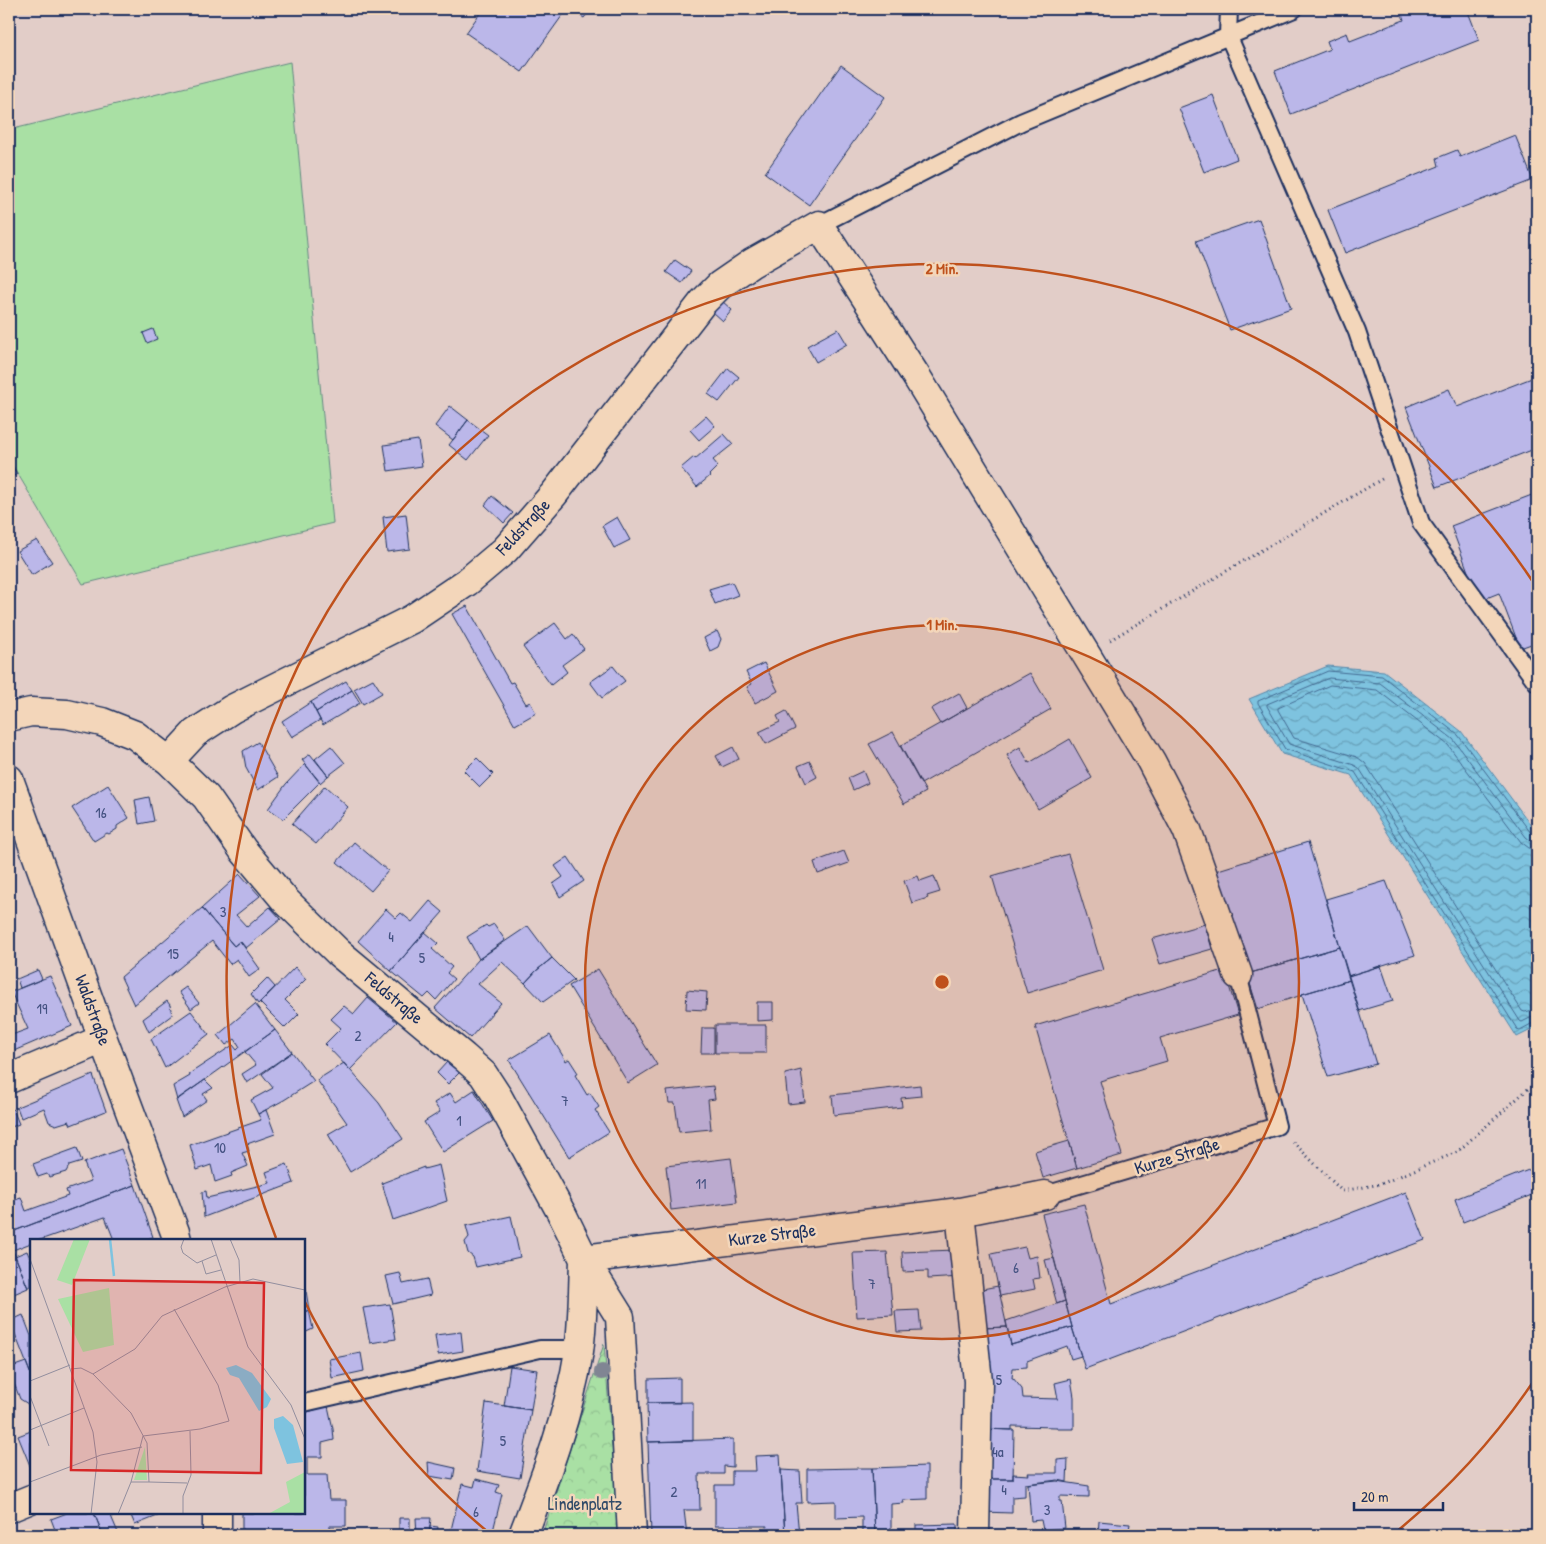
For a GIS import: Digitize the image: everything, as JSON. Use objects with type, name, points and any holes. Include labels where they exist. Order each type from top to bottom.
[{"type":"street","points":[[820,225],[918,379],[1151,761],[1188,830],[1238,975]]},
{"type":"street","name":"Feldstraße","points":[[169,761],[195,733],[232,709],[412,619],[467,582],[505,550],[554,494],[703,302],[720,284],[752,263],[820,225]]},
{"type":"street","name":"Feldstraße","points":[[9,717],[31,712],[68,714],[102,722],[135,735],[169,761],[206,797],[243,850],[285,900],[339,953],[483,1074],[503,1105],[584,1259]]},
{"type":"street","name":"Waldstraße","points":[[9,779],[177,1239]]},
{"type":"street","points":[[9,1079],[103,1039]]},
{"type":"street","name":"Kurze Straße","points":[[584,1259],[960,1212],[1045,1195]]},
{"type":"street","points":[[960,1212],[978,1381],[975,1535]]},
{"type":"street","points":[[524,1535],[553,1455],[572,1385],[579,1349],[584,1259]]},
{"type":"street","points":[[584,1259],[620,1317],[632,1535]]},
{"type":"street","points":[[9,1508],[30,1499]]},
{"type":"street","points":[[217,1514],[217,1535]]},
{"type":"lane","points":[[1229,9],[1228,35],[1358,332],[1421,523],[1537,683]]},
{"type":"lane","points":[[820,225],[1021,122],[1294,9]]},
{"type":"lane","points":[[1238,975],[1277,1126]]},
{"type":"lane","name":"Kurze Straße","points":[[1045,1195],[1277,1126]]},
{"type":"lane","points":[[305,1403],[540,1349],[579,1349]]},
{"type":"path","points":[[1086,655],[1402,468]]},
{"type":"path","points":[[1277,1126],[1342,1191],[1381,1184],[1457,1152],[1537,1081]]},
{"type":"green space","points":[[290,62],[333,523],[83,584],[9,459],[9,130]]},
{"type":"green space","name":"Lindenplatz","points":[[604,1344],[619,1535],[542,1535]]},
{"type":"water","points":[[1328,666],[1384,671],[1461,731],[1537,833],[1537,1027],[1517,1037],[1351,775],[1282,754],[1249,699]]},
{"type":"building","points":[[483,9],[567,9],[522,72],[466,33]]},
{"type":"building","points":[[570,9],[591,9],[584,18]]},
{"type":"building","points":[[1424,9],[1425,11],[1430,9],[1467,9],[1479,40],[1291,114],[1275,71],[1330,49],[1327,41],[1347,33],[1350,41],[1404,20],[1401,11]]},
{"type":"building","points":[[841,65],[885,97],[809,205],[765,173]]},
{"type":"building","points":[[1213,95],[1237,159],[1204,172],[1179,108]]},
{"type":"building","points":[[1515,135],[1533,180],[1345,253],[1328,210],[1439,166],[1437,158],[1457,150],[1460,157]]},
{"type":"building","points":[[1259,219],[1291,308],[1230,330],[1196,241]]},
{"type":"building","points":[[675,260],[691,271],[682,283],[666,272]]},
{"type":"building","points":[[722,301],[732,310],[723,321],[713,312]]},
{"type":"building","points":[[153,329],[157,339],[147,343],[143,333]]},
{"type":"building","points":[[838,329],[847,344],[816,362],[807,346]]},
{"type":"building","points":[[728,368],[739,377],[719,402],[708,394]]},
{"type":"building","points":[[1537,376],[1537,448],[1437,487],[1406,407],[1449,389],[1457,407]]},
{"type":"building","points":[[450,406],[468,420],[453,440],[435,426]]},
{"type":"building","points":[[706,416],[715,426],[699,440],[690,430]]},
{"type":"building","points":[[468,420],[488,435],[468,460],[449,445]]},
{"type":"building","points":[[724,434],[733,444],[713,460],[718,466],[697,487],[681,468],[694,457],[695,459]]},
{"type":"building","points":[[418,440],[422,466],[388,471],[384,445]]},
{"type":"building","points":[[9,461],[17,474],[9,479]]},
{"type":"building","points":[[1537,493],[1537,642],[1520,648],[1499,593],[1479,601],[1451,526]]},
{"type":"building","points":[[492,496],[513,513],[504,523],[485,505]]},
{"type":"building","points":[[406,514],[410,549],[387,552],[383,517]]},
{"type":"building","points":[[617,517],[630,540],[614,548],[602,526]]},
{"type":"building","points":[[37,540],[52,562],[32,575],[17,551]]},
{"type":"building","points":[[732,582],[738,595],[715,604],[709,589]]},
{"type":"building","points":[[467,606],[510,683],[513,682],[526,704],[530,702],[536,713],[515,725],[452,614]]},
{"type":"building","points":[[555,623],[567,639],[573,634],[584,649],[562,665],[567,672],[551,685],[523,647]]},
{"type":"building","points":[[717,631],[721,639],[718,647],[710,651],[704,638]]},
{"type":"building","points":[[764,663],[778,691],[755,703],[747,687],[752,684],[746,672]]},
{"type":"building","points":[[613,666],[625,681],[602,698],[590,682]]},
{"type":"building","points":[[1030,673],[1051,709],[921,784],[900,746]]},
{"type":"building","points":[[373,679],[382,693],[363,704],[354,689]]},
{"type":"building","points":[[346,681],[352,690],[316,712],[311,702]]},
{"type":"building","points":[[352,690],[360,703],[323,725],[316,712]]},
{"type":"building","points":[[959,693],[967,708],[940,724],[931,709]]},
{"type":"building","points":[[311,702],[320,720],[292,737],[282,721]]},
{"type":"building","points":[[786,711],[795,729],[766,744],[759,732],[780,722],[777,716]]},
{"type":"building","points":[[893,732],[926,792],[904,804],[869,744]]},
{"type":"building","points":[[1070,739],[1092,778],[1038,809],[1007,755],[1020,747],[1029,763]]},
{"type":"building","points":[[258,742],[278,777],[258,790],[246,768],[243,751]]},
{"type":"building","points":[[331,746],[345,763],[328,776],[315,759]]},
{"type":"building","points":[[733,747],[739,759],[722,767],[716,756]]},
{"type":"building","points":[[310,754],[328,776],[320,783],[302,760]]},
{"type":"building","points":[[477,758],[493,774],[480,787],[464,771]]},
{"type":"building","points":[[810,761],[817,777],[806,783],[798,766]]},
{"type":"building","points":[[305,764],[320,782],[283,819],[268,809],[286,784]]},
{"type":"building","points":[[863,771],[868,783],[853,790],[848,778]]},
{"type":"building","points":[[108,785],[129,818],[117,826],[117,829],[94,841],[72,808]]},
{"type":"building","points":[[325,786],[348,807],[316,844],[292,824]]},
{"type":"building","points":[[149,797],[154,821],[139,824],[135,800]]},
{"type":"building","points":[[354,842],[388,871],[371,891],[337,862]]},
{"type":"building","points":[[1308,842],[1340,947],[1247,974],[1215,871]]},
{"type":"building","points":[[844,851],[849,863],[818,874],[814,862]]},
{"type":"building","points":[[1068,854],[1103,970],[1027,993],[992,876]]},
{"type":"building","points":[[568,857],[584,881],[560,897],[553,884],[563,877],[555,866]]},
{"type":"building","points":[[240,874],[260,896],[236,915],[247,927],[270,907],[281,919],[246,948],[240,941],[234,946],[202,908]]},
{"type":"building","points":[[918,876],[920,881],[934,876],[940,892],[912,903],[904,881]]},
{"type":"building","points":[[1386,881],[1415,955],[1348,976],[1326,899]]},
{"type":"building","points":[[430,901],[443,912],[391,971],[358,941],[386,909],[396,918],[401,913],[412,922]]},
{"type":"building","points":[[202,908],[234,946],[240,941],[260,969],[249,977],[237,959],[230,964],[212,941],[134,1005],[121,977]]},
{"type":"building","points":[[494,924],[505,940],[479,959],[467,937],[486,925],[488,927]]},
{"type":"building","points":[[1205,924],[1212,949],[1160,964],[1152,939]]},
{"type":"building","points":[[528,926],[552,958],[525,983],[502,962],[478,984],[501,1003],[470,1038],[435,1008],[479,959]]},
{"type":"building","points":[[425,932],[438,943],[432,949],[452,967],[447,973],[454,979],[436,1000],[429,993],[424,998],[391,971]]},
{"type":"building","points":[[1340,947],[1350,980],[1258,1009],[1247,974]]},
{"type":"building","points":[[552,958],[574,980],[543,1002],[525,983]]},
{"type":"building","points":[[1381,966],[1393,1001],[1359,1011],[1348,976]]},
{"type":"building","points":[[295,967],[306,979],[285,1000],[299,1014],[285,1028],[260,1003]]},
{"type":"building","points":[[598,969],[657,1065],[628,1083],[569,986]]},
{"type":"building","points":[[38,970],[42,979],[20,988],[17,979]]},
{"type":"building","points":[[1224,970],[1238,1015],[1160,1038],[1167,1061],[1100,1081],[1122,1155],[1077,1168],[1035,1026]]},
{"type":"building","points":[[50,976],[72,1026],[9,1053],[9,1036],[28,1029],[11,992]]},
{"type":"building","points":[[267,978],[275,987],[258,1004],[251,994]]},
{"type":"building","points":[[1350,980],[1376,1064],[1328,1077],[1302,994]]},
{"type":"building","points":[[186,987],[199,1003],[191,1009],[179,992]]},
{"type":"building","points":[[687,990],[707,992],[706,1010],[686,1009]]},
{"type":"building","points":[[368,998],[397,1022],[350,1070],[325,1044],[341,1028],[331,1019],[344,1006],[354,1014]]},
{"type":"building","points":[[167,1001],[172,1015],[149,1032],[143,1019]]},
{"type":"building","points":[[757,1002],[773,1002],[773,1020],[757,1021]]},
{"type":"building","points":[[255,1004],[275,1030],[177,1100],[173,1086],[233,1045],[237,1050],[240,1047],[235,1039],[226,1045],[218,1035]]},
{"type":"building","points":[[191,1011],[209,1034],[165,1068],[151,1039]]},
{"type":"building","points":[[715,1025],[766,1025],[766,1053],[715,1053]]},
{"type":"building","points":[[702,1028],[714,1028],[714,1053],[701,1053]]},
{"type":"building","points":[[275,1030],[292,1052],[247,1083],[242,1074],[256,1065],[245,1052]]},
{"type":"building","points":[[550,1035],[566,1061],[569,1059],[578,1073],[575,1075],[587,1095],[590,1093],[599,1107],[595,1110],[609,1132],[569,1157],[509,1060]]},
{"type":"building","points":[[292,1052],[314,1081],[258,1114],[251,1100],[273,1088],[262,1074]]},
{"type":"building","points":[[447,1062],[460,1072],[448,1084],[437,1073]]},
{"type":"building","points":[[344,1063],[379,1103],[403,1139],[350,1172],[328,1134],[347,1123],[317,1080]]},
{"type":"building","points":[[801,1070],[805,1102],[788,1104],[785,1074]]},
{"type":"building","points":[[93,1075],[106,1111],[71,1125],[69,1121],[56,1125],[49,1122],[44,1108],[21,1118],[17,1107]]},
{"type":"building","points":[[205,1080],[213,1088],[203,1094],[207,1100],[182,1117],[176,1100]]},
{"type":"building","points":[[920,1085],[921,1096],[901,1098],[902,1107],[834,1115],[832,1095]]},
{"type":"building","points":[[713,1086],[715,1099],[708,1100],[711,1129],[679,1132],[675,1103],[669,1103],[667,1091]]},
{"type":"building","points":[[474,1090],[493,1121],[443,1152],[424,1122],[440,1112],[434,1103],[450,1093],[456,1102]]},
{"type":"building","points":[[13,1109],[19,1124],[9,1128],[9,1110]]},
{"type":"building","points":[[266,1110],[275,1134],[247,1144],[249,1151],[242,1153],[248,1166],[231,1173],[232,1176],[215,1182],[211,1165],[197,1170],[190,1145],[261,1120],[258,1114]]},
{"type":"building","points":[[1069,1141],[1077,1168],[1043,1178],[1035,1151]]},
{"type":"building","points":[[77,1148],[82,1162],[69,1166],[66,1172],[49,1177],[47,1174],[38,1177],[33,1164]]},
{"type":"building","points":[[121,1149],[135,1185],[9,1233],[9,1201],[21,1197],[26,1211],[68,1196],[66,1190],[91,1181],[84,1163]]},
{"type":"building","points":[[731,1158],[737,1202],[671,1210],[666,1166]]},
{"type":"building","points":[[287,1164],[294,1183],[204,1217],[202,1192],[206,1191],[207,1198],[270,1183],[266,1172]]},
{"type":"building","points":[[439,1165],[447,1201],[393,1220],[382,1183],[424,1167],[424,1169]]},
{"type":"building","points":[[1536,1167],[1537,1193],[1463,1222],[1455,1199]]},
{"type":"building","points":[[135,1185],[153,1237],[147,1239],[114,1239],[105,1217],[43,1239],[30,1239],[30,1243],[13,1250],[9,1240],[9,1233]]},
{"type":"building","points":[[1406,1192],[1425,1240],[1085,1369],[1042,1214],[1084,1204],[1111,1304]]},
{"type":"building","points":[[511,1216],[520,1257],[476,1267],[473,1257],[468,1253],[465,1242],[469,1237],[466,1226]]},
{"type":"building","points":[[9,1240],[28,1288],[9,1296]]},
{"type":"building","points":[[1025,1247],[1028,1258],[1037,1256],[1040,1278],[1033,1279],[1035,1289],[1000,1296],[991,1254]]},
{"type":"building","points":[[956,1250],[961,1277],[928,1279],[928,1271],[903,1272],[902,1252]]},
{"type":"building","points":[[27,1251],[30,1258],[30,1287],[28,1288],[15,1256]]},
{"type":"building","points":[[887,1252],[893,1315],[857,1317],[853,1253]]},
{"type":"building","points":[[1054,1258],[1065,1301],[1057,1304],[1045,1260]]},
{"type":"building","points":[[400,1273],[403,1284],[427,1279],[431,1295],[393,1304],[386,1276]]},
{"type":"building","points":[[305,1284],[309,1310],[305,1312]]},
{"type":"building","points":[[998,1286],[1007,1327],[984,1328],[977,1290]]},
{"type":"building","points":[[1065,1301],[1072,1327],[1011,1345],[1006,1321]]},
{"type":"building","points":[[390,1304],[396,1339],[370,1343],[363,1308]]},
{"type":"building","points":[[309,1310],[313,1329],[305,1333],[305,1312]]},
{"type":"building","points":[[919,1310],[921,1331],[897,1332],[895,1311]]},
{"type":"building","points":[[23,1315],[30,1333],[30,1372],[10,1321]]},
{"type":"building","points":[[1007,1327],[1011,1345],[1072,1327],[1081,1356],[1071,1359],[1067,1346],[1027,1361],[1027,1367],[1013,1368],[1012,1378],[1022,1389],[1023,1398],[1058,1399],[1055,1383],[1071,1379],[1074,1397],[1074,1429],[1012,1426],[1012,1430],[983,1429],[979,1328]]},
{"type":"building","points":[[461,1332],[463,1351],[438,1355],[435,1335]]},
{"type":"building","points":[[361,1353],[364,1371],[332,1378],[329,1359]]},
{"type":"building","points":[[26,1362],[30,1372],[30,1410],[28,1404],[20,1399],[9,1368]]},
{"type":"building","points":[[510,1366],[537,1370],[531,1410],[504,1406]]},
{"type":"building","points":[[680,1378],[680,1403],[648,1403],[648,1379]]},
{"type":"building","points":[[693,1402],[693,1441],[648,1442],[647,1403]]},
{"type":"building","points":[[486,1403],[531,1410],[520,1478],[477,1471]]},
{"type":"building","points":[[328,1406],[334,1440],[322,1443],[322,1457],[307,1457],[307,1475],[327,1475],[329,1500],[346,1500],[346,1526],[330,1526],[330,1535],[242,1535],[242,1514],[305,1514],[305,1413]]},
{"type":"building","points":[[983,1429],[1014,1430],[1013,1479],[982,1479]]},
{"type":"building","points":[[30,1431],[30,1466],[18,1436]]},
{"type":"building","points":[[733,1439],[733,1467],[724,1466],[724,1474],[699,1474],[700,1510],[684,1510],[687,1535],[651,1535],[648,1442]]},
{"type":"building","points":[[780,1455],[785,1535],[765,1535],[767,1526],[715,1526],[715,1485],[732,1485],[732,1471],[756,1471],[755,1456]]},
{"type":"building","points":[[1068,1459],[1067,1482],[1058,1480],[1025,1484],[1025,1496],[1012,1497],[1012,1513],[981,1512],[982,1479],[1013,1479],[1013,1474],[1057,1473],[1057,1460]]},
{"type":"building","points":[[428,1462],[455,1468],[453,1480],[429,1476]]},
{"type":"building","points":[[927,1466],[927,1499],[903,1500],[904,1503],[891,1504],[891,1533],[916,1533],[916,1525],[957,1524],[957,1535],[875,1535],[872,1468]]},
{"type":"building","points":[[872,1468],[875,1535],[862,1535],[862,1517],[836,1518],[836,1501],[807,1502],[807,1469]]},
{"type":"building","points":[[781,1470],[800,1471],[802,1503],[796,1503],[799,1535],[785,1535]]},
{"type":"building","points":[[476,1479],[499,1485],[496,1492],[502,1494],[492,1535],[475,1535],[451,1530],[462,1484],[474,1487]]},
{"type":"building","points":[[1057,1481],[1089,1486],[1089,1497],[1060,1496],[1065,1528],[1043,1530],[1041,1520],[1031,1521],[1028,1484]]},
{"type":"building","points":[[64,1514],[94,1514],[103,1535],[57,1535],[51,1519]]},
{"type":"building","points":[[94,1514],[116,1514],[111,1516],[119,1535],[103,1535]]},
{"type":"building","points":[[130,1514],[162,1514],[135,1525]]},
{"type":"building","points":[[399,1518],[410,1518],[410,1535],[393,1535],[399,1534]]},
{"type":"building","points":[[416,1518],[431,1518],[429,1535],[417,1535]]},
{"type":"building","points":[[1099,1521],[1130,1524],[1128,1535],[1098,1535]]},
{"type":"building","points":[[430,1526],[438,1527],[437,1535],[429,1535]]}]
